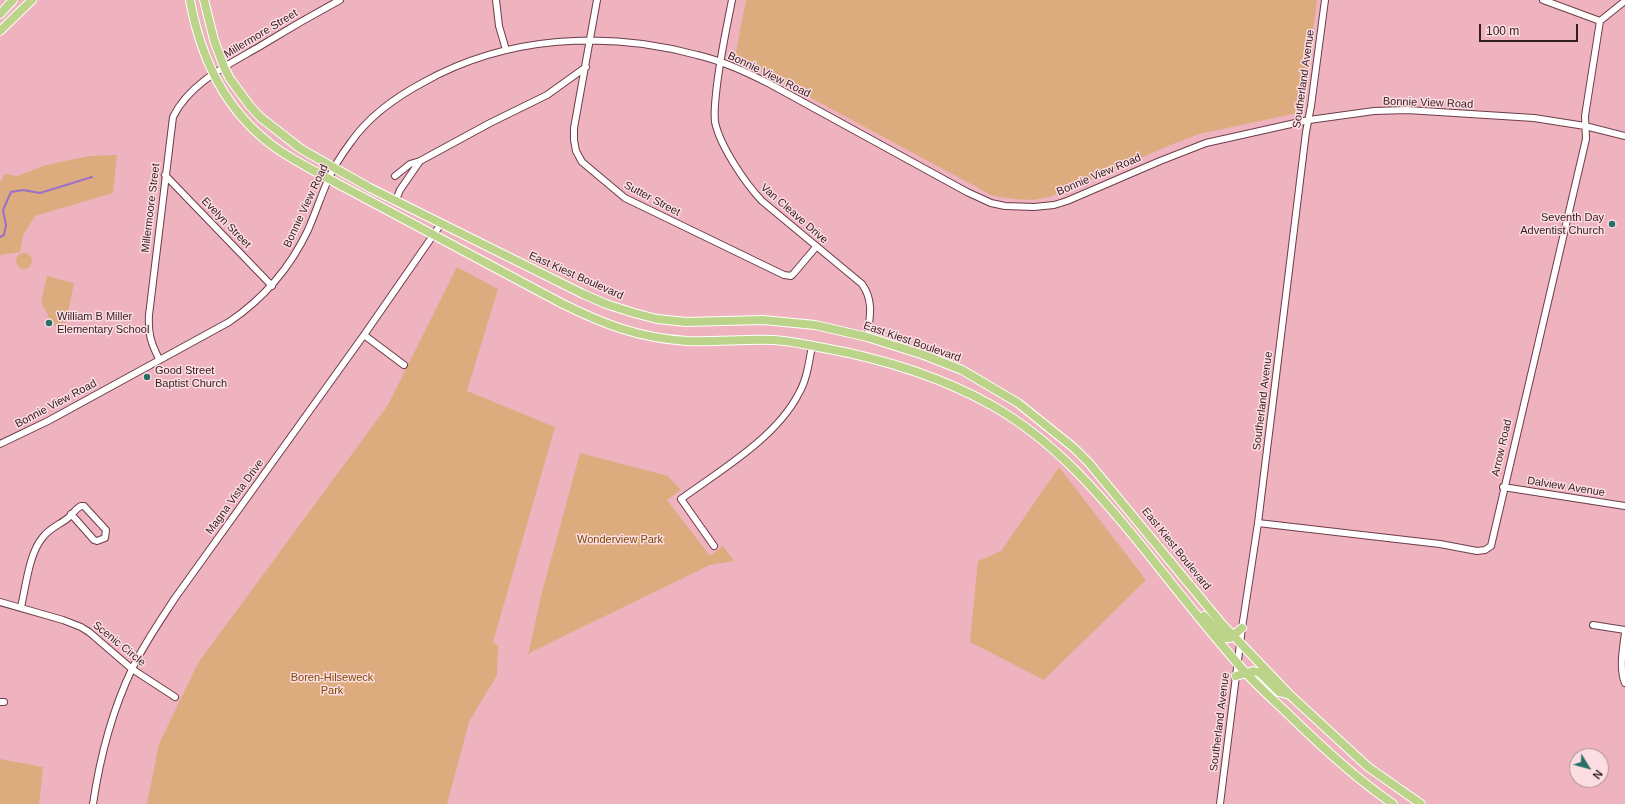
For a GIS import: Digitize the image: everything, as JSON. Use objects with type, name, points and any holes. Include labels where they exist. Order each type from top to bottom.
[{"type":"main road","points":[[0,14],[13,0]]},
{"type":"main road","points":[[0,31],[32,0]]},
{"type":"main road","points":[[190,0],[201,46],[213,74],[232,105],[248,124],[278,149],[328,179],[561,303],[598,321],[650,337],[688,341],[775,340],[854,354],[928,375],[994,406],[1050,446],[1085,478],[1246,673],[1330,754],[1393,804]]},
{"type":"main road","name":"East Kiest Boulevard","points":[[204,0],[214,40],[224,67],[240,95],[260,117],[301,149],[441,224],[606,304],[634,313],[657,319],[686,322],[764,320],[816,325],[867,337],[924,355],[962,370],[1018,403],[1089,462],[1233,635],[1291,696],[1368,767],[1421,804]]},
{"type":"main road","points":[[1050,446],[1058,436]]},
{"type":"main road","points":[[1193,609],[1206,617],[1225,638],[1230,638],[1242,628]]},
{"type":"main road","points":[[1236,676],[1253,671],[1260,673],[1279,692],[1291,696]]},
{"type":"street","name":"Millermore Street","points":[[213,74],[340,0]]},
{"type":"street","points":[[496,0],[499,26],[506,50]]},
{"type":"street","name":"Sutter Street","points":[[597,0],[574,128],[576,151],[586,166],[615,191],[642,206],[788,276],[794,273],[816,247]]},
{"type":"street","name":"Van Cleave Drive","points":[[732,0],[717,84],[715,120],[718,135],[753,191],[771,209],[862,284],[867,291],[871,312],[867,337]]},
{"type":"street","name":"Southerland Avenue","points":[[1220,804],[1242,628],[1258,523],[1305,140],[1325,0]]},
{"type":"street","points":[[1543,0],[1600,21],[1625,1]]},
{"type":"street","name":"Arrow Road","points":[[1258,523],[1425,542],[1477,551],[1484,550],[1491,546],[1586,139],[1585,126],[1591,72],[1600,21]]},
{"type":"street","name":"Bonnie View Road","points":[[0,444],[48,422],[159,359],[234,319],[272,286],[291,261],[303,241],[328,179],[334,168],[353,140],[378,113],[396,99],[441,72],[506,50],[532,45],[589,39],[637,43],[672,49],[720,62],[770,84],[967,192],[991,203],[1004,206],[1034,207],[1067,201],[1160,160],[1206,143],[1309,120],[1374,111],[1407,110],[1534,118],[1585,126],[1625,136]]},
{"type":"street","points":[[395,176],[410,164],[420,161],[490,123],[547,95],[586,67]]},
{"type":"street","name":"Millermoore Street","points":[[159,359],[151,342],[148,322],[173,117],[187,96],[213,74]]},
{"type":"street","points":[[396,200],[400,190],[420,161]]},
{"type":"street","name":"Evelyn Street","points":[[165,175],[272,286]]},
{"type":"street","name":"Magna Vista Drive","points":[[93,804],[97,778],[108,732],[132,669],[152,632],[364,335],[441,224]]},
{"type":"street","points":[[364,335],[404,366]]},
{"type":"street","points":[[714,546],[682,499],[775,428],[789,411],[800,393],[806,375],[812,346]]},
{"type":"street","name":"Dalview Avenue","points":[[1504,488],[1625,506]]},
{"type":"street","points":[[21,607],[36,548],[43,537],[54,527],[68,518],[71,514],[81,506],[84,506],[106,530],[105,538],[98,541],[94,540],[71,514]]},
{"type":"street","name":"Scenic Circle","points":[[0,602],[21,607],[80,627],[89,632],[132,669],[175,697]]},
{"type":"street","points":[[1593,625],[1625,630]]},
{"type":"street","points":[[1625,633],[1623,651],[1623,678],[1625,683]]},
{"type":"green space","points":[[746,0],[1317,0],[1302,112],[1199,134],[1049,197],[1033,200],[993,196],[735,57]]},
{"type":"green space","points":[[117,155],[113,193],[35,216],[23,235],[20,252],[0,255],[0,182],[5,174],[17,176],[46,165],[89,156]]},
{"type":"green space","points":[[24,253],[31,258],[32,261],[27,268],[24,269],[17,264],[16,261],[21,254]]},
{"type":"green space","name":"Boren-Hilseweck Park","points":[[457,267],[498,289],[467,391],[555,427],[493,642],[498,646],[497,675],[469,722],[447,804],[147,804],[159,744],[198,663],[388,405]]},
{"type":"green space","points":[[47,276],[74,283],[65,327],[46,324],[48,315],[41,302]]},
{"type":"green space","name":"Wonderview Park","points":[[580,453],[668,476],[681,490],[667,500],[710,556],[723,546],[734,561],[710,565],[531,652],[528,656],[541,596]]},
{"type":"green space","points":[[1059,467],[1146,580],[1044,680],[970,642],[978,561],[1001,551]]},
{"type":"green space","points":[[0,759],[43,767],[39,804],[0,804]]},
{"type":"waterway","points":[[0,237],[4,235],[6,225],[3,210],[11,192],[23,190],[40,193],[92,177]]},
{"type":"place","name":"Seventh Day Adventist Church","points":[[1612,224]]},
{"type":"place","name":"William B Miller Elementary School","points":[[49,323]]},
{"type":"place","name":"Good Street Baptist Church","points":[[147,377]]}]
